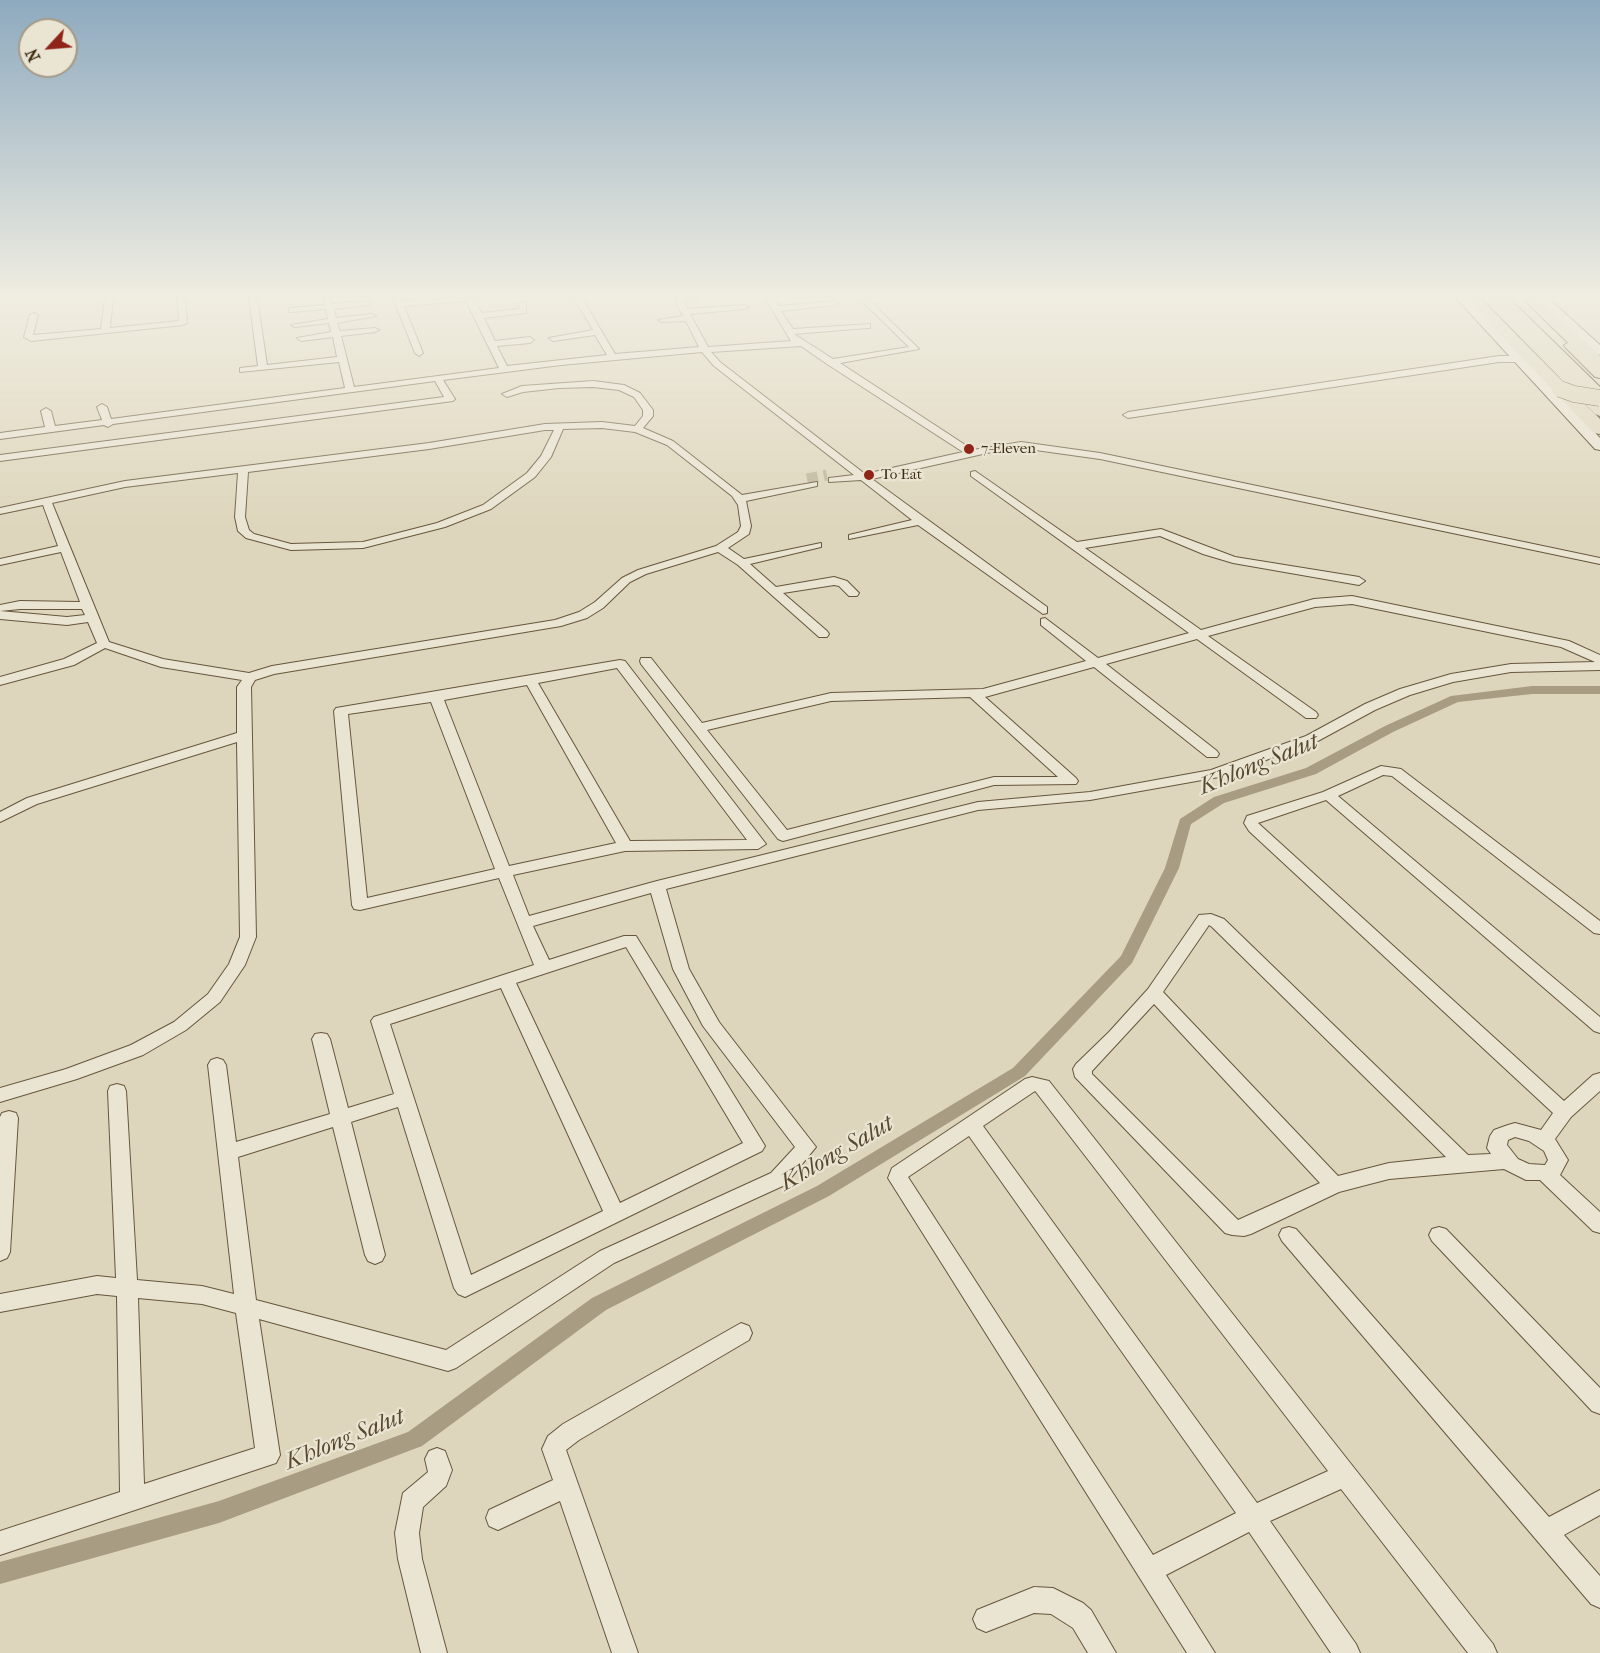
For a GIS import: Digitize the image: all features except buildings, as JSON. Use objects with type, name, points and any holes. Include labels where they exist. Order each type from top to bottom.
[{"type":"highway","points":[[1547,375],[1600,429]]},
{"type":"highway","points":[[1564,375],[1600,411]]},
{"type":"highway","points":[[1578,375],[1600,397]]},
{"type":"highway","points":[[1560,389],[1574,394],[1600,397]]},
{"type":"main road","points":[[1534,375],[1600,446]]},
{"type":"street","points":[[346,375],[350,390]]},
{"type":"street","points":[[0,436],[108,424],[350,390],[379,381],[418,375]]},
{"type":"street","points":[[430,375],[437,377],[453,375]]},
{"type":"street","points":[[731,375],[1044,616],[1097,662],[1212,754]]},
{"type":"street","points":[[850,375],[972,454]]},
{"type":"street","points":[[1128,416],[1394,375]]},
{"type":"street","points":[[0,458],[450,399],[437,377]]},
{"type":"street","points":[[507,394],[522,389],[559,385],[593,384],[621,387],[637,396],[648,410],[648,416],[637,429]]},
{"type":"street","points":[[102,407],[108,424]]},
{"type":"street","points":[[46,411],[51,430]]},
{"type":"street","points":[[0,511],[46,500],[125,484],[429,446],[560,426],[602,425],[637,429],[670,443],[736,496],[743,505],[746,526],[743,534],[720,548],[642,572],[626,580],[599,605],[583,615],[557,623],[272,670],[250,677],[161,663],[104,644],[46,500]]},
{"type":"street","points":[[243,468],[240,517],[244,531],[250,536],[291,547],[363,545],[441,525],[487,507],[531,475],[546,457],[560,426]]},
{"type":"street","points":[[851,467],[830,478],[865,477],[1012,445],[1100,456],[1600,561]]},
{"type":"street","points":[[975,474],[1311,715]]},
{"type":"street","points":[[736,496],[810,482]]},
{"type":"street","points":[[853,537],[920,521]]},
{"type":"street","points":[[1075,546],[1161,532],[1207,552],[1233,560],[1359,581]]},
{"type":"street","points":[[742,563],[817,545]]},
{"type":"street","points":[[0,562],[65,548]]},
{"type":"street","points":[[720,548],[742,563],[823,634]]},
{"type":"street","points":[[774,591],[839,581],[853,592]]},
{"type":"street","points":[[699,728],[831,697],[984,693],[1314,603],[1352,600],[1565,644],[1600,660]]},
{"type":"street","points":[[0,609],[20,605],[61,607],[87,605]]},
{"type":"street","points":[[0,615],[67,621],[92,618]]},
{"type":"street","points":[[0,625],[27,617]]},
{"type":"street","points":[[0,681],[69,662],[104,644]]},
{"type":"street","points":[[646,661],[783,836],[994,780],[1071,781],[973,693]]},
{"type":"street","points":[[620,664],[758,844],[625,846],[360,905],[341,711],[436,697],[620,664]]},
{"type":"street","points":[[524,923],[657,886],[978,806],[1090,796],[1214,774],[1311,739],[1370,707],[1405,692],[1451,678],[1511,668],[1600,666]]},
{"type":"street","points":[[0,1095],[71,1074],[137,1050],[180,1026],[214,998],[232,972],[248,937],[244,687],[250,677]]},
{"type":"street","points":[[531,681],[625,846]]},
{"type":"street","points":[[436,697],[524,923],[544,968]]},
{"type":"street","points":[[0,818],[32,801],[244,735]]},
{"type":"street","points":[[1564,1112],[1251,823],[1252,819],[1328,795],[1381,770],[1396,772],[1600,929]]},
{"type":"street","points":[[1328,795],[1600,1027]]},
{"type":"street","points":[[0,1303],[97,1285],[202,1295],[448,1361],[607,1257],[778,1179],[806,1147],[712,1026],[681,969],[657,886]]},
{"type":"street","points":[[1464,1163],[1214,920],[1205,919],[1154,993],[1115,1037],[1082,1069],[1084,1077],[1232,1227],[1244,1228],[1334,1185],[1389,1171],[1510,1161]]},
{"type":"street","points":[[630,940],[755,1146],[465,1288],[380,1021],[506,980],[630,940]]},
{"type":"street","points":[[506,980],[615,1214]]},
{"type":"street","points":[[1154,993],[1334,1185]]},
{"type":"street","points":[[321,1039],[375,1255]]},
{"type":"street","points":[[0,1544],[267,1455],[246,1307],[218,1065]]},
{"type":"street","points":[[1544,1140],[1564,1112],[1600,1080]]},
{"type":"street","points":[[1202,1653],[900,1183],[899,1173],[1030,1084],[1036,1083],[1042,1086],[1484,1653]]},
{"type":"street","points":[[117,1090],[127,1288],[132,1501]]},
{"type":"street","points":[[228,1152],[405,1098]]},
{"type":"street","points":[[0,1252],[9,1118]]},
{"type":"street","points":[[971,1124],[1253,1517],[1347,1653]]},
{"type":"street","points":[[1507,1131],[1525,1131],[1544,1140],[1551,1146],[1558,1160],[1552,1171],[1545,1173],[1526,1172],[1508,1162],[1510,1161],[1497,1148],[1497,1141],[1507,1131]]},
{"type":"street","points":[[1545,1173],[1600,1225]]},
{"type":"street","points":[[1289,1235],[1600,1595]]},
{"type":"street","points":[[1439,1235],[1600,1404]]},
{"type":"street","points":[[626,1653],[554,1449],[560,1439],[741,1333]]},
{"type":"street","points":[[434,1653],[410,1559],[407,1533],[412,1501],[438,1478],[441,1470],[437,1460]]},
{"type":"street","points":[[1150,1570],[1253,1517],[1346,1475]]},
{"type":"street","points":[[498,1518],[567,1485]]},
{"type":"street","points":[[1546,1532],[1600,1502]]},
{"type":"street","points":[[986,1619],[1034,1600],[1053,1601],[1082,1619],[1103,1653]]},
{"type":"waterway","name":"Khlong Salut","points":[[0,1573],[219,1512],[415,1439],[599,1304],[823,1191],[1019,1072],[1127,959],[1172,868],[1185,822],[1219,800],[1311,771],[1389,729],[1455,699],[1532,690],[1600,690]]},
{"type":"tunnel","points":[[807,479],[827,475]]},
{"type":"place","name":"7-Eleven","points":[[969,449]]},
{"type":"place","name":"To Eat","points":[[869,475]]}]
